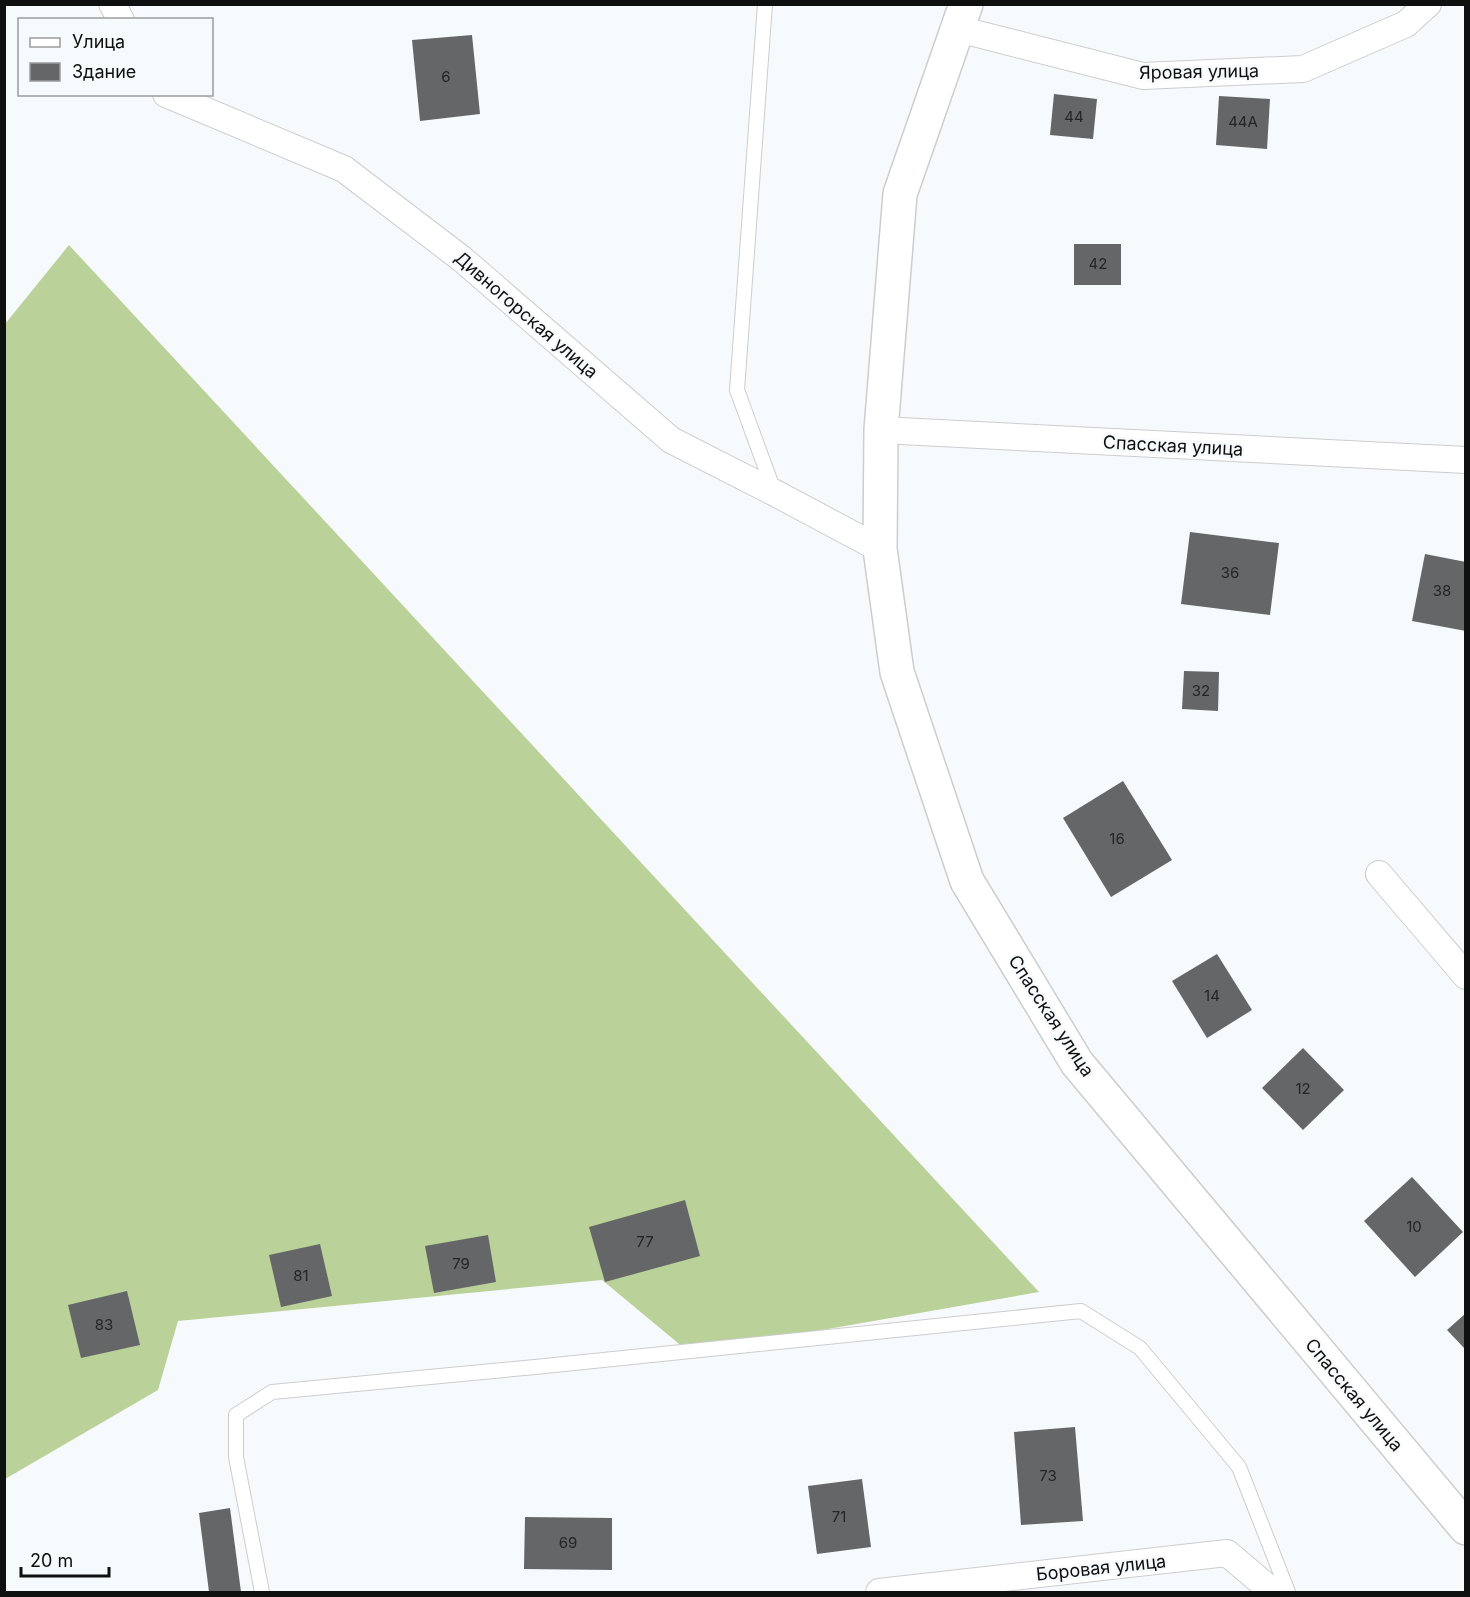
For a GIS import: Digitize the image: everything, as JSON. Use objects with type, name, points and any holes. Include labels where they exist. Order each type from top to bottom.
[{"type":"street","points":[[112,4],[120,18]]},
{"type":"street","name":"Яровая улица","points":[[962,17],[1143,76],[1303,69],[1406,24],[1428,4]]},
{"type":"street","name":"Спасская улица","points":[[962,17],[900,194],[881,430],[880,549],[897,672],[967,881],[1077,1063],[1466,1528]]},
{"type":"street","name":"Дивногорская улица","points":[[171,96],[344,169],[462,259],[671,440],[880,549]]},
{"type":"street","name":"Спасская улица","points":[[881,430],[1466,460]]},
{"type":"street","points":[[1379,874],[1466,976]]},
{"type":"street","name":"Боровая улица","points":[[879,1593],[1227,1553],[1273,1593]]},
{"type":"lane","points":[[765,4],[737,390],[775,493]]},
{"type":"lane","points":[[262,1593],[236,1457],[236,1415],[272,1392],[1081,1311],[1140,1348],[1239,1467],[1288,1593]]},
{"type":"green space","points":[[69,245],[1039,1292],[690,1353],[602,1280],[178,1321],[158,1390],[5,1479],[5,324]]},
{"type":"building","points":[[472,35],[480,114],[420,121],[412,40]]},
{"type":"building","points":[[1054,94],[1097,99],[1093,139],[1050,135]]},
{"type":"building","points":[[1219,96],[1270,99],[1267,149],[1216,145]]},
{"type":"building","points":[[1074,244],[1121,244],[1121,285],[1074,285]]},
{"type":"building","points":[[1190,532],[1279,543],[1270,615],[1181,604]]},
{"type":"building","points":[[1425,554],[1466,562],[1466,631],[1412,621]]},
{"type":"building","points":[[1184,671],[1219,672],[1218,711],[1182,709]]},
{"type":"building","points":[[1123,781],[1172,860],[1111,897],[1063,818]]},
{"type":"building","points":[[1217,954],[1252,1010],[1207,1038],[1172,981]]},
{"type":"building","points":[[1303,1048],[1344,1090],[1303,1130],[1262,1088]]},
{"type":"building","points":[[1412,1177],[1463,1232],[1415,1277],[1364,1221]]},
{"type":"building","points":[[685,1200],[700,1256],[605,1282],[589,1227]]},
{"type":"building","points":[[488,1235],[496,1282],[434,1293],[425,1246]]},
{"type":"building","points":[[320,1244],[332,1296],[281,1307],[269,1255]]},
{"type":"building","points":[[127,1291],[140,1345],[81,1358],[68,1305]]},
{"type":"building","points":[[1466,1313],[1466,1350],[1447,1330]]},
{"type":"building","points":[[1075,1427],[1083,1521],[1021,1525],[1014,1432]]},
{"type":"building","points":[[862,1479],[871,1547],[817,1554],[808,1486]]},
{"type":"building","points":[[230,1508],[241,1592],[209,1592],[199,1513]]},
{"type":"building","points":[[525,1517],[612,1518],[612,1570],[524,1569]]}]
